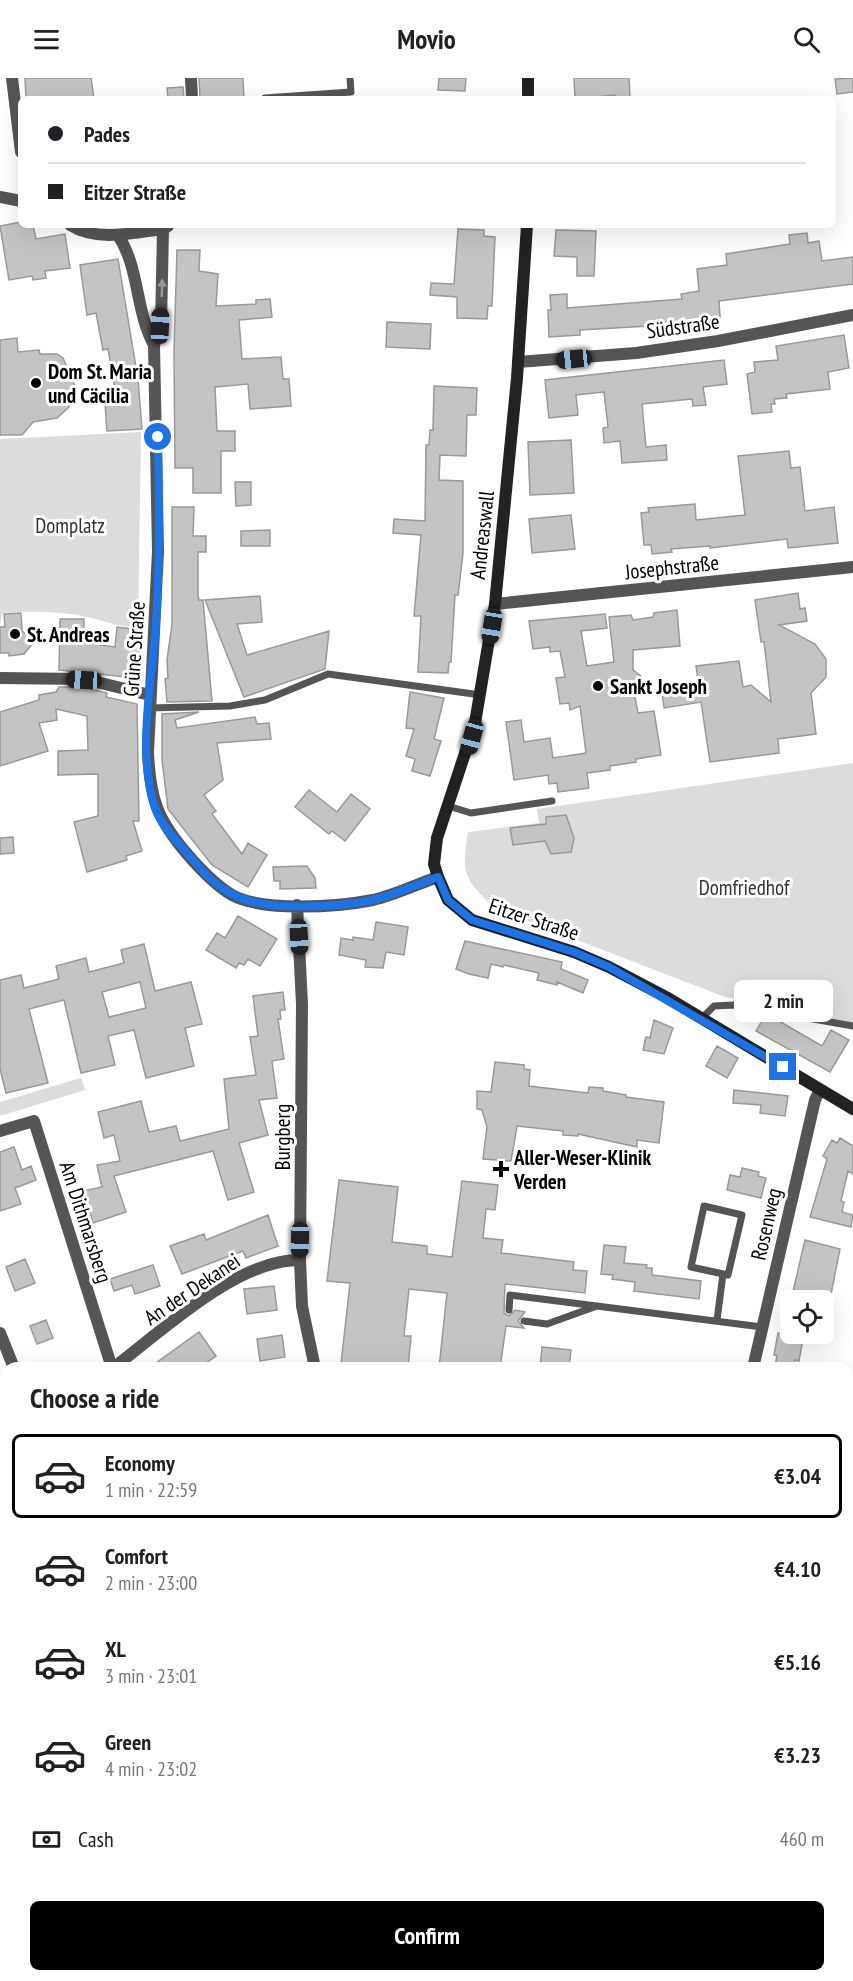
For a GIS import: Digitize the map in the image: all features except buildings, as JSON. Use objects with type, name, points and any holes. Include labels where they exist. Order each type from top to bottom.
[{"type":"main road","points":[[528,78],[528,96]]},
{"type":"main road","name":"Andreaswall","points":[[438,877],[434,864],[435,846],[468,751],[481,695],[495,604],[518,362],[527,228]]},
{"type":"main road","name":"Eitzer Straße","points":[[438,877],[448,900],[472,920],[592,959],[645,985],[853,1109]]},
{"type":"street","points":[[12,78],[18,127]]},
{"type":"street","points":[[191,78],[192,96]]},
{"type":"street","points":[[0,196],[18,200]]},
{"type":"street","points":[[74,228],[117,235],[160,228]]},
{"type":"street","points":[[154,345],[160,326],[166,228]]},
{"type":"street","points":[[117,235],[131,259],[144,327],[154,345]]},
{"type":"street","name":"Südstraße","points":[[518,362],[636,353],[718,341],[853,315]]},
{"type":"street","name":"Grüne Straße","points":[[154,345],[159,507],[156,623],[149,701],[149,785],[163,825],[208,876],[233,895],[263,904],[297,905]]},
{"type":"street","name":"Josephstraße","points":[[495,604],[853,567]]},
{"type":"street","points":[[0,678],[84,680],[149,701]]},
{"type":"street","points":[[297,905],[374,900],[438,877]]},
{"type":"street","name":"Burgberg","points":[[297,905],[302,1004],[300,1260],[302,1306],[314,1362]]},
{"type":"street","name":"Rosenweg","points":[[754,1362],[814,1100],[820,1089]]},
{"type":"street","name":"Am Dithmarsberg","points":[[0,1131],[34,1121],[110,1362]]},
{"type":"street","name":"An der Dekanei","points":[[120,1362],[230,1281],[256,1269],[289,1260],[300,1260]]},
{"type":"street","points":[[0,1333],[12,1362]]},
{"type":"lane","points":[[294,96],[351,92],[350,78]]},
{"type":"lane","points":[[149,701],[230,705],[265,700],[328,674],[481,695]]},
{"type":"lane","points":[[448,806],[471,813],[552,801]]},
{"type":"lane","points":[[701,1019],[714,1006],[734,1005],[853,1026]]},
{"type":"lane","points":[[704,1206],[742,1215],[728,1275],[723,1274],[691,1267],[704,1206]]},
{"type":"lane","points":[[717,1320],[723,1274]]},
{"type":"lane","points":[[508,1310],[510,1295],[717,1320],[762,1328]]},
{"type":"lane","points":[[524,1321],[547,1324],[599,1306]]},
{"type":"green space","name":"Domplatz","points":[[141,432],[138,627],[117,625],[77,615],[34,612],[2,613],[0,626],[0,439]]},
{"type":"green space","name":"Domfriedhof","points":[[853,763],[853,1024],[725,997],[494,908],[476,890],[467,875],[465,858],[468,832],[539,823],[537,809]]},
{"type":"green space","points":[[81,1078],[85,1090],[0,1116],[0,1102]]},
{"type":"place","name":"Dom St. Maria und Cäcilia","points":[[36,383]]},
{"type":"place","name":"St. Andreas","points":[[15,634]]},
{"type":"place","name":"Sankt Joseph","points":[[598,686]]},
{"type":"place","name":"Aller-Weser-Klinik Verden","points":[[501,1169]]},
{"type":"route","points":[[158,437],[158,551],[156,623],[148,720],[149,785],[163,825],[208,876],[233,895],[244,899],[263,904],[297,905],[374,900],[438,877],[448,900],[460,913],[472,920],[574,952],[609,967],[666,997],[783,1067]]}]
